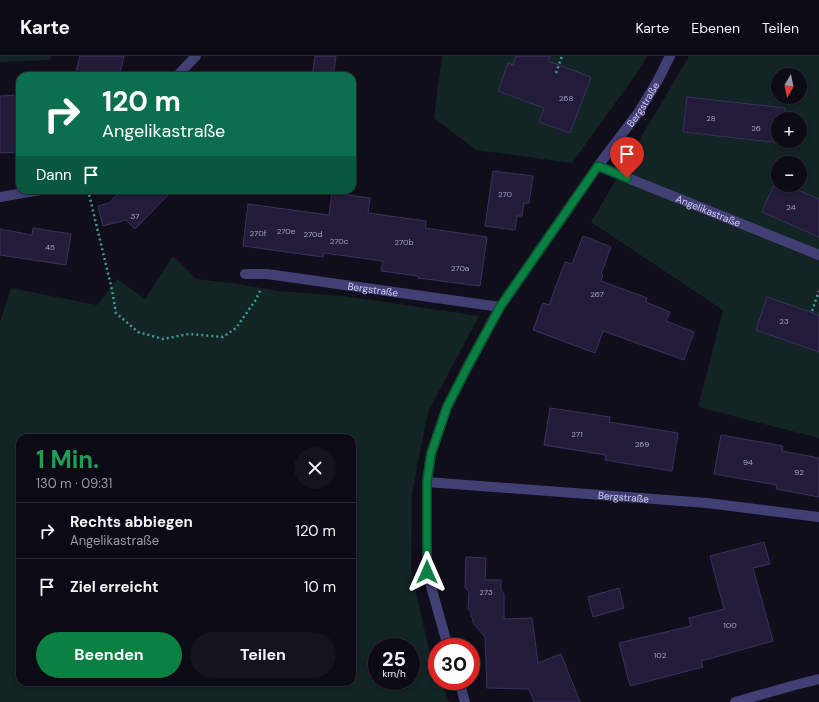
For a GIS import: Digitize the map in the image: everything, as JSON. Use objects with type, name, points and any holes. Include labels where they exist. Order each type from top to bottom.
[{"type":"street","points":[[180,72],[196,56]]},
{"type":"street","name":"Bergstraße","points":[[445,638],[427,572],[427,482],[431,454],[447,407],[500,307],[598,166],[638,113],[658,80],[670,56]]},
{"type":"street","name":"Angelikastraße","points":[[598,166],[819,255]]},
{"type":"street","points":[[0,197],[17,194]]},
{"type":"street","name":"Bergstraße","points":[[245,274],[268,274],[500,307]]},
{"type":"street","name":"Bergstraße","points":[[427,482],[707,503],[819,518]]},
{"type":"street","points":[[735,702],[819,679]]},
{"type":"street","points":[[462,690],[465,702]]},
{"type":"path","points":[[556,73],[562,56]]},
{"type":"path","points":[[89,194],[116,313],[138,332],[163,339],[189,334],[223,337],[236,328],[255,300],[268,274]]},
{"type":"path","points":[[812,311],[819,291]]},
{"type":"shaded area","points":[[0,56],[51,56],[50,60],[0,62]]},
{"type":"shaded area","points":[[442,56],[647,56],[639,70],[572,163],[476,150],[434,118]]},
{"type":"shaded area","points":[[689,56],[819,56],[819,438],[698,407],[723,310],[591,222]]},
{"type":"shaded area","points":[[173,256],[196,279],[233,283],[277,291],[344,296],[479,316],[428,412],[412,493],[411,570],[428,646],[428,690],[444,690],[449,702],[0,702],[0,322],[11,288],[97,305],[117,279],[145,299]]},
{"type":"building","points":[[80,56],[124,56],[120,72],[76,72]]},
{"type":"building","points":[[315,56],[336,56],[334,72],[313,72]]},
{"type":"building","points":[[516,56],[550,56],[548,61],[591,77],[570,133],[539,122],[544,108],[498,91],[508,63],[513,65]]},
{"type":"building","points":[[16,95],[16,152],[0,153],[0,96]]},
{"type":"building","points":[[687,97],[785,108],[785,112],[771,112],[771,142],[683,132]]},
{"type":"building","points":[[493,171],[533,176],[529,203],[524,203],[522,216],[517,216],[515,230],[485,226]]},
{"type":"building","points":[[771,191],[802,192],[819,199],[819,237],[762,212]]},
{"type":"building","points":[[117,194],[169,194],[135,229],[126,220],[103,226],[98,206],[109,203]]},
{"type":"building","points":[[332,194],[370,198],[368,213],[426,221],[425,228],[487,237],[480,286],[418,278],[418,276],[381,271],[383,261],[324,253],[323,257],[243,246],[248,204],[329,215]]},
{"type":"building","points":[[33,228],[71,234],[66,265],[0,255],[0,229],[32,235]]},
{"type":"building","points":[[583,236],[611,247],[601,274],[603,275],[601,281],[647,298],[646,302],[670,312],[666,321],[694,332],[684,360],[603,331],[595,353],[533,330],[543,303],[549,305],[565,262],[572,264]]},
{"type":"building","points":[[767,297],[819,315],[819,352],[756,330]]},
{"type":"building","points":[[550,408],[610,417],[609,422],[678,433],[672,471],[605,460],[606,455],[544,445]]},
{"type":"building","points":[[721,435],[783,446],[782,451],[819,458],[819,497],[776,489],[777,485],[714,474]]},
{"type":"building","points":[[764,542],[770,564],[753,568],[773,641],[701,661],[703,667],[630,686],[619,643],[691,626],[689,618],[724,609],[710,556]]},
{"type":"building","points":[[466,557],[486,558],[485,580],[501,580],[501,590],[504,594],[504,619],[532,618],[538,663],[561,654],[580,702],[534,702],[529,689],[487,688],[485,637],[473,623],[471,612],[468,609],[469,592],[465,587]]},
{"type":"building","points":[[619,588],[624,608],[593,617],[588,597]]},
{"type":"route","points":[[427,572],[427,482],[431,454],[447,407],[500,307],[598,166],[627,178]]}]
